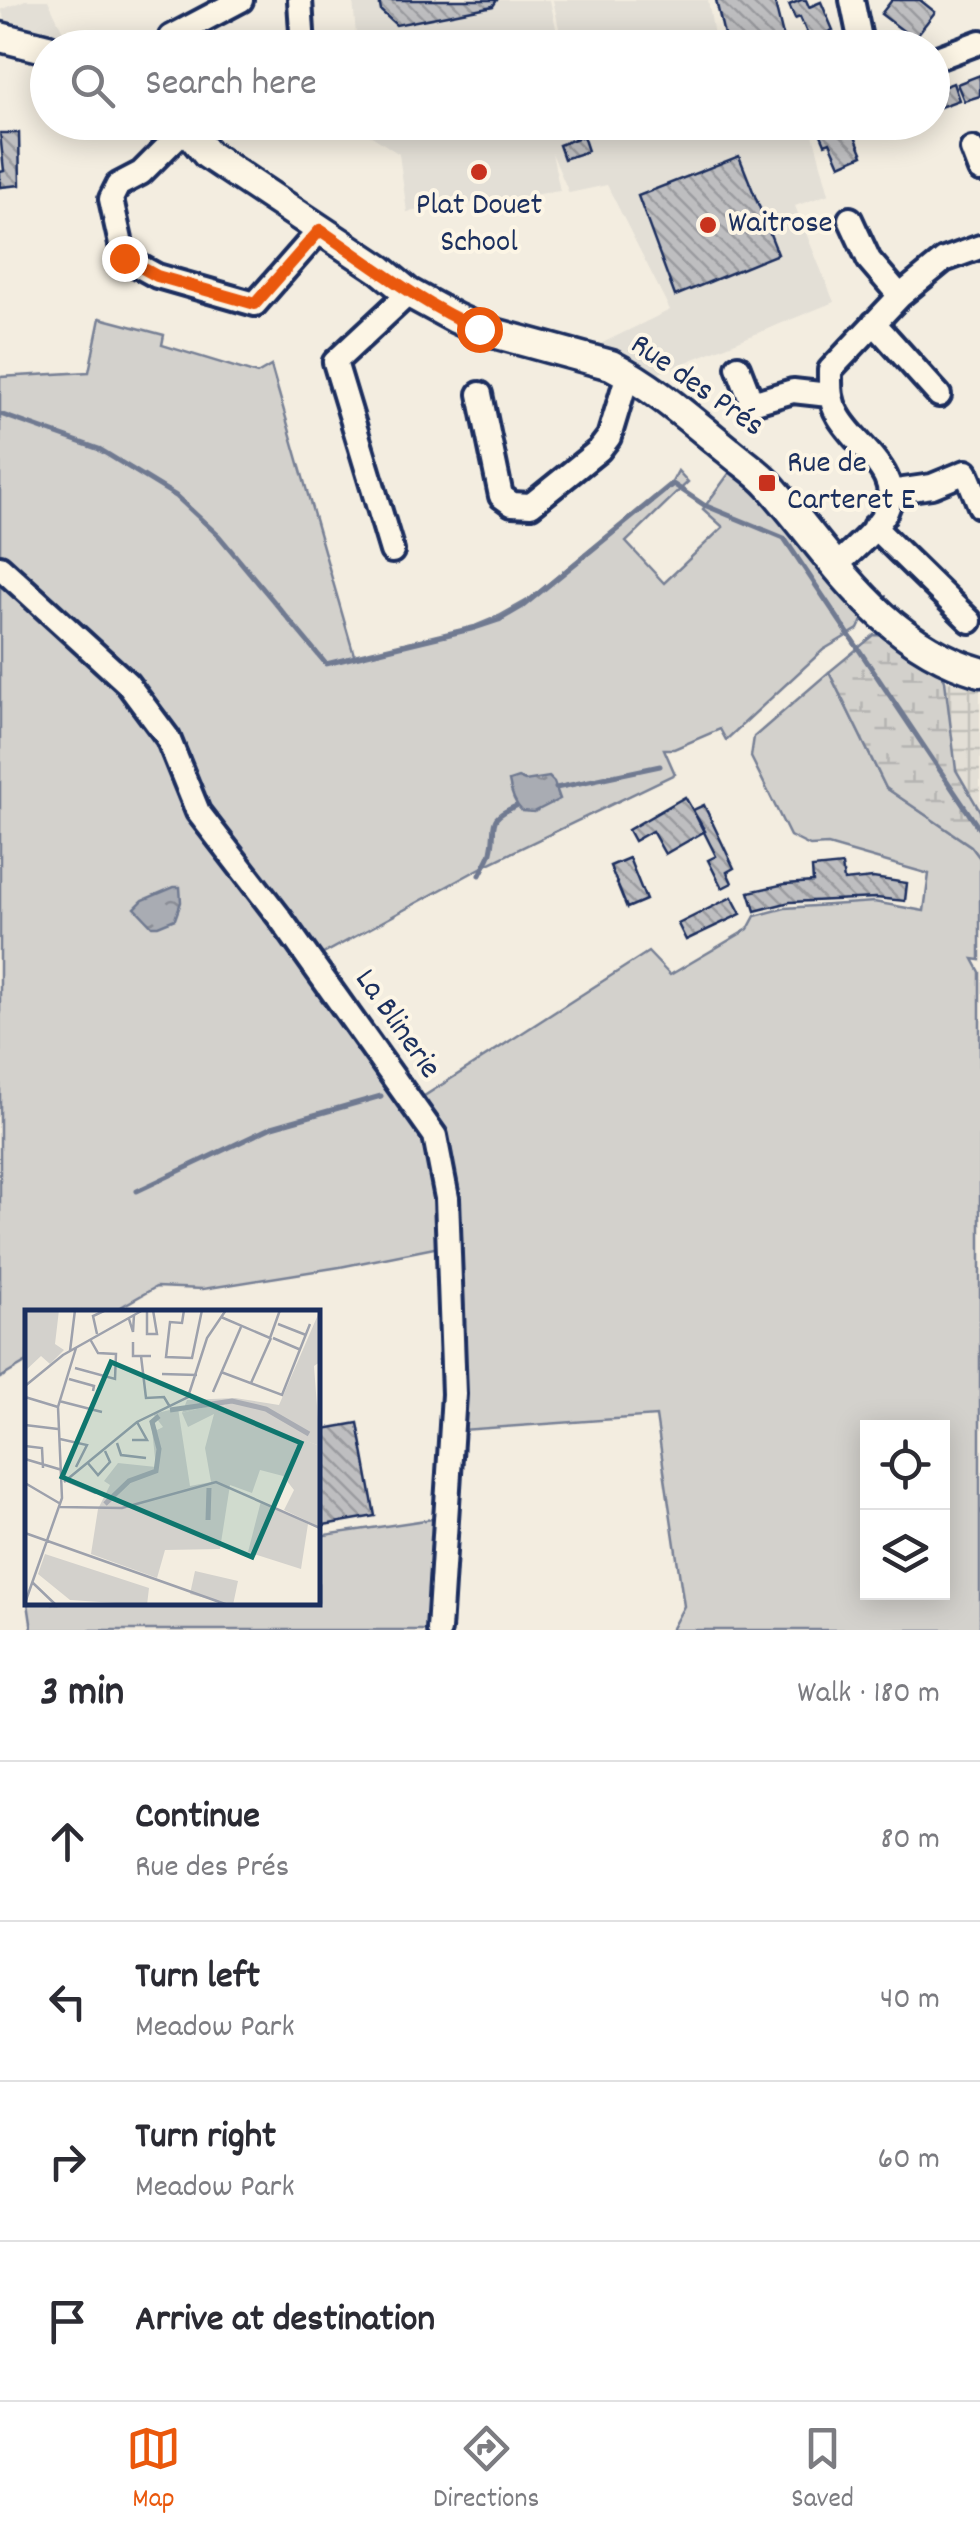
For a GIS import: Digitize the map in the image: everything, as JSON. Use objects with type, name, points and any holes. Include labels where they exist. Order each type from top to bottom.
[{"type":"main road","points":[[0,36],[30,44]]},
{"type":"main road","name":"Rue des Prés","points":[[194,140],[206,154],[410,292],[455,318],[544,349],[611,365],[628,374],[768,483],[835,567],[881,616],[920,646],[980,672]]},
{"type":"street","points":[[192,30],[241,0]]},
{"type":"street","points":[[300,0],[302,30]]},
{"type":"street","points":[[852,0],[858,30]]},
{"type":"street","points":[[950,53],[980,42]]},
{"type":"street","points":[[170,140],[141,173],[118,185],[111,199],[124,258],[157,276],[255,304],[320,230]]},
{"type":"street","points":[[850,218],[869,260],[900,296]]},
{"type":"street","points":[[835,567],[884,514],[890,492],[878,464],[838,418],[829,395],[830,370],[900,296],[944,260],[980,247]]},
{"type":"street","points":[[392,551],[336,362],[410,292]]},
{"type":"street","points":[[874,323],[939,395]]},
{"type":"street","points":[[738,367],[752,403],[793,391],[829,395]]},
{"type":"street","points":[[480,394],[501,496],[512,504],[532,505],[600,450],[609,438],[628,374]]},
{"type":"street","points":[[890,492],[932,486],[966,472],[980,506]]},
{"type":"street","points":[[874,527],[970,621]]},
{"type":"street","name":"La Blinerie","points":[[0,567],[127,683],[168,738],[198,812],[280,918],[436,1136],[447,1198],[454,1394],[439,1630]]},
{"type":"shaded area","points":[[25,0],[48,0],[62,30],[30,30],[30,34],[10,30],[1,10]]},
{"type":"shaded area","points":[[353,0],[550,0],[556,30],[356,30]]},
{"type":"shaded area","points":[[553,0],[708,0],[713,30],[559,30]]},
{"type":"shaded area","points":[[378,140],[815,140],[829,194],[795,206],[834,302],[652,376],[588,350],[670,310],[607,185],[569,193],[552,153],[560,191],[407,212],[399,154]]},
{"type":"shaded area","points":[[945,681],[980,685],[980,811],[956,771]]},
{"type":"green space","points":[[100,318],[164,335],[162,345],[257,374],[271,366],[354,655],[475,626],[531,598],[672,482],[678,471],[688,482],[626,542],[664,583],[723,527],[703,509],[733,468],[865,614],[858,629],[823,650],[726,740],[720,729],[674,749],[664,749],[675,774],[488,864],[316,958],[421,1098],[648,952],[670,975],[748,929],[755,916],[785,908],[874,902],[924,911],[929,874],[828,845],[810,846],[790,836],[751,757],[754,737],[829,672],[886,788],[971,846],[980,858],[980,960],[973,959],[980,972],[980,1630],[671,1630],[684,1606],[656,1416],[462,1430],[459,1243],[203,1289],[156,1287],[116,1310],[25,1310],[25,1363],[0,1378],[0,377],[89,372]]},
{"type":"green space","points":[[874,635],[890,636],[940,670],[945,681],[956,770],[980,811],[980,858],[971,846],[886,788],[829,672]]},
{"type":"green space","points":[[439,1518],[433,1630],[32,1630],[28,1605],[320,1605],[320,1536]]},
{"type":"water","points":[[549,777],[560,799],[534,812],[522,811],[513,798],[509,781]]},
{"type":"water","points":[[180,887],[181,902],[175,919],[152,926],[135,908],[143,900]]},
{"type":"building","points":[[379,0],[497,0],[493,6],[396,25],[381,11]]},
{"type":"building","points":[[716,0],[774,0],[782,30],[723,30]]},
{"type":"building","points":[[806,0],[809,7],[821,2],[833,30],[806,30],[789,5]]},
{"type":"building","points":[[892,0],[920,0],[935,12],[921,30],[902,30],[881,14]]},
{"type":"building","points":[[980,75],[980,96],[964,101],[957,84]]},
{"type":"building","points":[[953,83],[959,100],[950,103]]},
{"type":"building","points":[[0,133],[19,133],[20,185],[0,187],[0,172],[4,171]]},
{"type":"building","points":[[584,140],[588,151],[564,159],[559,145]]},
{"type":"building","points":[[823,140],[857,140],[863,155],[840,165],[830,142],[825,144]]},
{"type":"building","name":"Waitrose","points":[[739,156],[778,254],[675,296],[638,196]]},
{"type":"building","points":[[685,797],[705,831],[665,854],[652,831],[634,841],[628,830]]},
{"type":"building","points":[[704,805],[734,868],[727,872],[732,883],[722,888],[708,860],[716,856],[693,810]]},
{"type":"building","points":[[629,858],[646,900],[627,908],[610,866]]},
{"type":"building","points":[[842,865],[844,881],[873,878],[907,883],[905,901],[876,898],[790,902],[755,911],[749,892],[813,882],[812,868]]},
{"type":"building","points":[[732,897],[741,914],[686,940],[678,924]]},
{"type":"building","points":[[358,1423],[375,1516],[320,1526],[320,1430]]},
{"type":"waterway","points":[[0,414],[99,449],[176,496],[219,536],[326,664],[499,620],[523,606],[673,484],[704,505],[784,538],[980,830]]},
{"type":"waterway","points":[[556,788],[660,766]]},
{"type":"waterway","points":[[480,875],[491,852],[496,819],[516,806]]},
{"type":"waterway","points":[[137,1191],[272,1127],[381,1096]]},
{"type":"place","name":"Plat Douet School","points":[[479,172]]},
{"type":"place","name":"Waitrose","points":[[708,225]]},
{"type":"place","name":"Rue de Carteret E","points":[[767,483]]},
{"type":"route","points":[[124,258],[157,276],[255,304],[320,230],[410,292],[479,329]]}]
